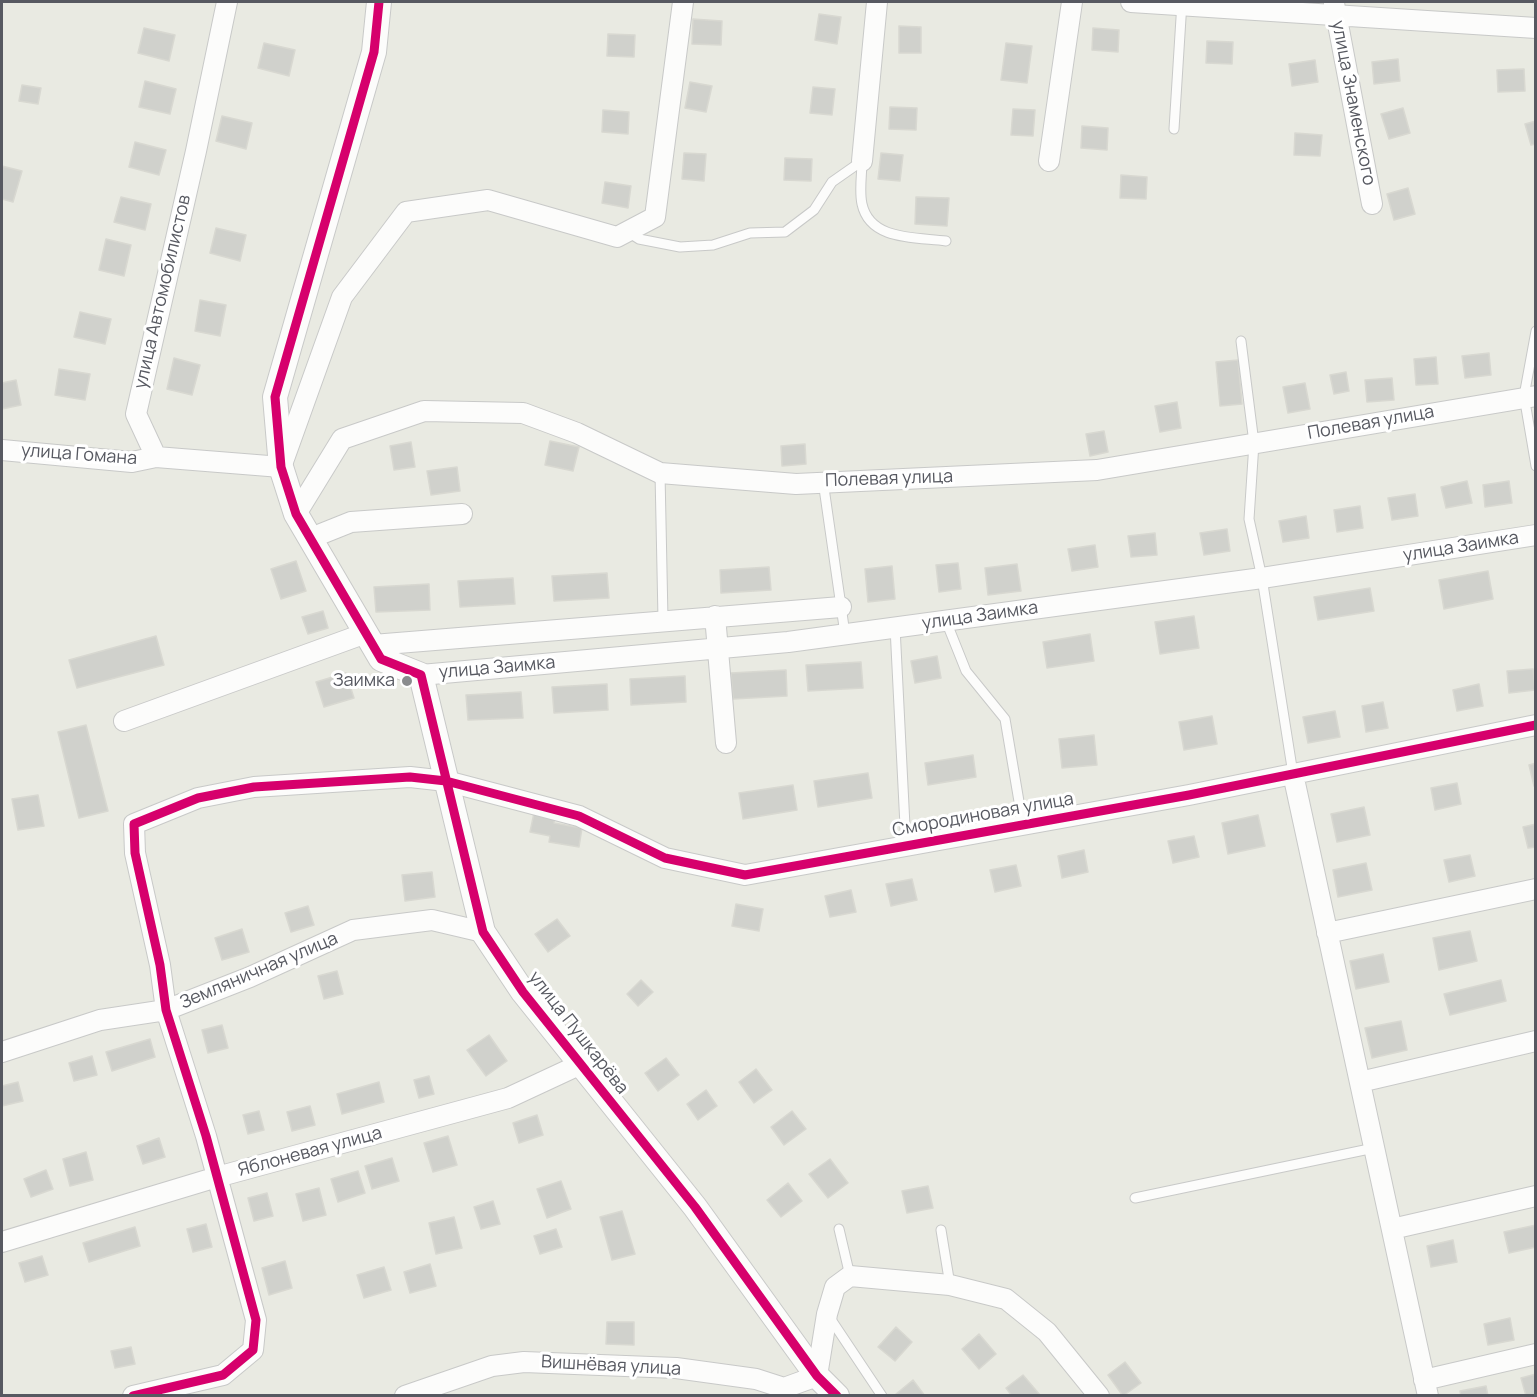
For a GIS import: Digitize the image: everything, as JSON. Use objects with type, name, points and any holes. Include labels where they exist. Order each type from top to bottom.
[{"type":"street","name":"улица Автомобилистов","points":[[156,457],[136,414],[196,151],[227,2]]},
{"type":"street","points":[[379,2],[375,52],[275,397],[281,467],[297,514],[374,646],[422,675]]},
{"type":"street","points":[[281,467],[342,297],[406,212],[488,200],[617,237],[655,217],[682,2]]},
{"type":"street","points":[[862,161],[877,2]]},
{"type":"street","points":[[1049,161],[1072,2]]},
{"type":"street","points":[[1131,2],[1334,8],[1536,28]]},
{"type":"street","name":"улица Знаменского","points":[[1334,8],[1372,204]]},
{"type":"street","name":"Полевая улица","points":[[297,514],[342,439],[424,411],[523,413],[577,433],[660,473],[796,484],[1097,470],[1530,396]]},
{"type":"street","name":"улица Гомана","points":[[2,450],[132,462],[156,457]]},
{"type":"street","points":[[156,457],[281,467]]},
{"type":"street","points":[[311,538],[351,522],[462,514]]},
{"type":"street","name":"улица Заимка","points":[[422,675],[845,634],[1262,578],[1536,535]]},
{"type":"street","points":[[124,721],[374,646],[663,619],[841,607]]},
{"type":"street","points":[[715,616],[726,743]]},
{"type":"street","name":"улица Пушкарёва","points":[[422,675],[483,932],[524,992],[695,1207],[818,1386],[837,1395]]},
{"type":"street","name":"Смородиновая улица","points":[[166,1010],[160,965],[135,853],[134,824],[198,798],[254,787],[410,777],[446,781],[579,816],[665,858],[745,875],[1293,774],[1536,725]]},
{"type":"street","points":[[1293,774],[1426,1388],[1536,1354]]},
{"type":"street","points":[[1328,933],[1536,889]]},
{"type":"street","name":"Земляничная улица","points":[[2,1052],[99,1020],[166,1010],[250,978],[353,930],[432,920],[483,932]]},
{"type":"street","points":[[133,1395],[223,1375],[253,1350],[256,1320],[217,1177],[166,1010]]},
{"type":"street","points":[[1360,1082],[1536,1041]]},
{"type":"street","name":"Яблоневая улица","points":[[2,1242],[217,1177],[508,1098],[581,1064]]},
{"type":"street","points":[[1392,1229],[1536,1196]]},
{"type":"street","points":[[818,1386],[827,1314],[835,1287],[850,1276],[950,1285],[1006,1299],[1047,1332],[1099,1395]]},
{"type":"street","name":"Вишнёвая улица","points":[[405,1395],[492,1366],[524,1362],[676,1368],[756,1379],[784,1388],[818,1386]]},
{"type":"lane","points":[[1174,129],[1182,3]]},
{"type":"lane","points":[[627,232],[639,239],[680,247],[713,245],[750,233],[785,232],[814,210],[832,182],[862,161]]},
{"type":"lane","points":[[862,161],[862,203],[873,225],[885,233],[946,241]]},
{"type":"lane","points":[[1536,331],[1530,396],[1536,466]]},
{"type":"lane","points":[[1241,341],[1254,443],[1249,519],[1262,578],[1293,774]]},
{"type":"lane","points":[[660,473],[663,619]]},
{"type":"lane","points":[[823,481],[845,634]]},
{"type":"lane","points":[[945,621],[966,671],[1005,719],[1023,825]]},
{"type":"lane","points":[[895,627],[906,846]]},
{"type":"lane","points":[[1135,1198],[1374,1148]]},
{"type":"lane","points":[[839,1228],[850,1276]]},
{"type":"lane","points":[[941,1230],[950,1285]]},
{"type":"lane","points":[[827,1314],[882,1395]]},
{"type":"building","points":[[819,14],[841,17],[837,44],[815,40]]},
{"type":"building","points":[[693,19],[722,21],[721,45],[692,44]]},
{"type":"building","points":[[899,26],[921,27],[921,53],[899,53]]},
{"type":"building","points":[[144,28],[175,35],[169,61],[138,53]]},
{"type":"building","points":[[1093,28],[1119,30],[1118,52],[1092,50]]},
{"type":"building","points":[[608,34],[635,35],[634,57],[607,56]]},
{"type":"building","points":[[1207,41],[1233,42],[1232,64],[1206,63]]},
{"type":"building","points":[[264,43],[295,50],[289,76],[258,68]]},
{"type":"building","points":[[1006,43],[1032,46],[1027,83],[1001,80]]},
{"type":"building","points":[[1398,59],[1400,81],[1374,84],[1372,62]]},
{"type":"building","points":[[1315,60],[1318,82],[1292,86],[1289,64]]},
{"type":"building","points":[[1524,69],[1525,91],[1498,92],[1497,70]]},
{"type":"building","points":[[145,81],[176,89],[170,114],[139,107]]},
{"type":"building","points":[[690,82],[712,86],[706,112],[685,108]]},
{"type":"building","points":[[22,85],[41,88],[38,104],[19,101]]},
{"type":"building","points":[[813,87],[835,89],[832,115],[810,113]]},
{"type":"building","points":[[890,107],[917,108],[916,130],[889,129]]},
{"type":"building","points":[[1403,108],[1410,133],[1389,139],[1381,114]]},
{"type":"building","points":[[1013,109],[1035,110],[1033,136],[1011,135]]},
{"type":"building","points":[[603,110],[629,112],[628,134],[602,132]]},
{"type":"building","points":[[222,116],[252,123],[246,149],[216,141]]},
{"type":"building","points":[[1536,121],[1536,144],[1531,145],[1525,124]]},
{"type":"building","points":[[1082,126],[1108,128],[1107,150],[1081,148]]},
{"type":"building","points":[[1295,133],[1322,135],[1320,156],[1294,155]]},
{"type":"building","points":[[135,142],[166,150],[159,175],[129,167]]},
{"type":"building","points":[[684,153],[706,154],[704,181],[682,179]]},
{"type":"building","points":[[881,153],[903,155],[900,181],[878,179]]},
{"type":"building","points":[[785,158],[812,159],[811,181],[784,180]]},
{"type":"building","points":[[2,166],[22,171],[13,202],[2,199]]},
{"type":"building","points":[[1121,175],[1147,177],[1146,199],[1120,198]]},
{"type":"building","points":[[605,182],[631,186],[628,208],[602,203]]},
{"type":"building","points":[[1408,188],[1415,214],[1394,220],[1387,194]]},
{"type":"building","points":[[121,197],[151,204],[145,230],[114,222]]},
{"type":"building","points":[[916,197],[949,198],[947,226],[915,224]]},
{"type":"building","points":[[216,228],[246,235],[240,261],[210,253]]},
{"type":"building","points":[[106,239],[131,245],[124,276],[99,270]]},
{"type":"building","points":[[200,300],[226,305],[220,336],[195,331]]},
{"type":"building","points":[[80,312],[111,319],[105,344],[74,337]]},
{"type":"building","points":[[1489,353],[1491,375],[1465,378],[1462,356]]},
{"type":"building","points":[[1436,357],[1438,384],[1416,385],[1414,359]]},
{"type":"building","points":[[174,358],[200,365],[192,395],[167,389]]},
{"type":"building","points":[[1238,360],[1242,404],[1220,406],[1216,362]]},
{"type":"building","points":[[59,369],[90,374],[85,400],[55,395]]},
{"type":"building","points":[[1346,372],[1349,391],[1334,394],[1330,375]]},
{"type":"building","points":[[1392,378],[1394,400],[1367,402],[1365,380]]},
{"type":"building","points":[[16,380],[21,405],[2,409],[2,383]]},
{"type":"building","points":[[1305,383],[1310,409],[1288,413],[1283,387]]},
{"type":"building","points":[[1177,402],[1181,428],[1160,432],[1155,406]]},
{"type":"building","points":[[1104,431],[1108,452],[1090,456],[1086,434]]},
{"type":"building","points":[[550,441],[579,447],[573,471],[545,465]]},
{"type":"building","points":[[411,442],[415,467],[394,470],[390,446]]},
{"type":"building","points":[[805,444],[806,464],[782,466],[781,446]]},
{"type":"building","points":[[457,467],[460,491],[431,495],[427,471]]},
{"type":"building","points":[[1467,481],[1472,503],[1446,508],[1441,487]]},
{"type":"building","points":[[1509,481],[1512,503],[1485,507],[1483,485]]},
{"type":"building","points":[[1415,494],[1418,516],[1392,520],[1388,498]]},
{"type":"building","points":[[1360,506],[1363,528],[1337,532],[1334,510]]},
{"type":"building","points":[[1306,516],[1309,538],[1283,542],[1279,521]]},
{"type":"building","points":[[1227,529],[1230,551],[1204,555],[1200,533]]},
{"type":"building","points":[[1155,533],[1157,555],[1131,557],[1128,536]]},
{"type":"building","points":[[1095,545],[1098,567],[1072,571],[1068,549]]},
{"type":"building","points":[[296,561],[306,591],[281,599],[271,569]]},
{"type":"building","points":[[958,563],[961,589],[939,592],[936,565]]},
{"type":"building","points":[[1017,564],[1021,591],[988,595],[985,568]]},
{"type":"building","points":[[892,566],[895,599],[868,602],[865,569]]},
{"type":"building","points":[[769,567],[771,590],[721,593],[720,570]]},
{"type":"building","points":[[1488,571],[1493,599],[1444,609],[1439,580]]},
{"type":"building","points":[[607,573],[609,598],[554,601],[552,576]]},
{"type":"building","points":[[513,578],[515,604],[460,607],[458,581]]},
{"type":"building","points":[[429,584],[430,610],[376,612],[374,587]]},
{"type":"building","points":[[1370,588],[1374,611],[1318,620],[1314,597]]},
{"type":"building","points":[[323,611],[328,628],[308,634],[302,617]]},
{"type":"building","points":[[1194,616],[1199,648],[1160,654],[1155,622]]},
{"type":"building","points":[[1090,634],[1094,661],[1047,668],[1043,642]]},
{"type":"building","points":[[156,636],[164,665],[77,688],[69,660]]},
{"type":"building","points":[[937,656],[941,678],[915,683],[911,661]]},
{"type":"building","points":[[861,662],[863,688],[808,691],[806,665]]},
{"type":"building","points":[[1533,669],[1535,690],[1509,693],[1507,671]]},
{"type":"building","points":[[786,670],[787,696],[733,699],[731,673]]},
{"type":"building","points":[[346,673],[354,698],[324,707],[316,682]]},
{"type":"building","points":[[685,676],[686,702],[631,705],[630,679]]},
{"type":"building","points":[[607,684],[608,710],[554,713],[552,687]]},
{"type":"building","points":[[1479,684],[1483,706],[1457,711],[1453,690]]},
{"type":"building","points":[[521,692],[523,718],[468,720],[466,695]]},
{"type":"building","points":[[1383,702],[1388,728],[1366,732],[1362,706]]},
{"type":"building","points":[[1335,711],[1340,737],[1308,743],[1303,717]]},
{"type":"building","points":[[1212,716],[1217,744],[1184,750],[1179,722]]},
{"type":"building","points":[[86,725],[108,811],[79,818],[58,732]]},
{"type":"building","points":[[1094,735],[1097,765],[1062,768],[1059,739]]},
{"type":"building","points":[[973,755],[976,777],[928,785],[925,763]]},
{"type":"building","points":[[1536,763],[1536,786],[1534,786],[1529,765]]},
{"type":"building","points":[[868,773],[872,798],[818,807],[814,781]]},
{"type":"building","points":[[1457,783],[1461,804],[1435,810],[1431,788]]},
{"type":"building","points":[[793,785],[797,810],[743,819],[739,793]]},
{"type":"building","points":[[38,795],[44,826],[18,830],[12,799]]},
{"type":"building","points":[[1364,807],[1370,835],[1337,842],[1331,814]]},
{"type":"building","points":[[534,813],[555,817],[554,823],[582,828],[579,847],[549,842],[550,836],[530,832]]},
{"type":"building","points":[[1258,815],[1265,846],[1228,854],[1222,823]]},
{"type":"building","points":[[1536,824],[1536,847],[1528,848],[1523,827]]},
{"type":"building","points":[[1194,836],[1199,857],[1173,863],[1168,841]]},
{"type":"building","points":[[1084,850],[1088,872],[1062,878],[1058,856]]},
{"type":"building","points":[[1470,855],[1475,876],[1449,882],[1444,860]]},
{"type":"building","points":[[1366,863],[1372,890],[1338,897],[1333,870]]},
{"type":"building","points":[[1016,865],[1021,886],[995,892],[990,870]]},
{"type":"building","points":[[432,872],[435,897],[405,901],[402,875]]},
{"type":"building","points":[[912,879],[917,900],[891,906],[886,884]]},
{"type":"building","points":[[851,890],[856,912],[830,917],[825,896]]},
{"type":"building","points":[[736,904],[763,909],[759,931],[732,926]]},
{"type":"building","points":[[308,906],[314,925],[291,932],[285,913]]},
{"type":"building","points":[[557,919],[570,936],[548,952],[535,934]]},
{"type":"building","points":[[242,929],[249,952],[222,960],[215,938]]},
{"type":"building","points":[[1470,931],[1477,961],[1439,970],[1433,938]]},
{"type":"building","points":[[1383,954],[1389,982],[1356,989],[1350,961]]},
{"type":"building","points":[[337,971],[343,994],[324,999],[318,976]]},
{"type":"building","points":[[641,980],[653,992],[638,1006],[627,994]]},
{"type":"building","points":[[1501,980],[1506,1001],[1450,1015],[1444,994]]},
{"type":"building","points":[[1401,1021],[1407,1050],[1372,1058],[1365,1028]]},
{"type":"building","points":[[222,1025],[228,1048],[208,1053],[202,1030]]},
{"type":"building","points":[[489,1035],[507,1061],[486,1076],[467,1050]]},
{"type":"building","points":[[150,1039],[155,1057],[112,1071],[106,1052]]},
{"type":"building","points":[[92,1056],[97,1075],[74,1081],[69,1063]]},
{"type":"building","points":[[666,1058],[679,1075],[658,1091],[645,1073]]},
{"type":"building","points":[[756,1069],[772,1090],[754,1103],[739,1082]]},
{"type":"building","points":[[429,1076],[434,1094],[419,1098],[414,1080]]},
{"type":"building","points":[[18,1082],[23,1101],[2,1106],[2,1086]]},
{"type":"building","points":[[379,1082],[384,1102],[342,1114],[337,1094]]},
{"type":"building","points":[[706,1090],[717,1106],[698,1120],[687,1104]]},
{"type":"building","points":[[310,1106],[315,1125],[292,1131],[287,1112]]},
{"type":"building","points":[[259,1111],[264,1130],[248,1134],[243,1115]]},
{"type":"building","points":[[792,1111],[806,1129],[784,1145],[771,1127]]},
{"type":"building","points":[[537,1115],[543,1135],[519,1143],[513,1123]]},
{"type":"building","points":[[448,1136],[457,1165],[433,1172],[424,1143]]},
{"type":"building","points":[[159,1138],[165,1157],[143,1164],[137,1146]]},
{"type":"building","points":[[86,1152],[93,1180],[70,1186],[63,1159]]},
{"type":"building","points":[[392,1158],[399,1181],[372,1189],[365,1166]]},
{"type":"building","points":[[830,1159],[848,1183],[828,1198],[809,1174]]},
{"type":"building","points":[[46,1170],[53,1189],[31,1197],[24,1179]]},
{"type":"building","points":[[358,1171],[365,1193],[338,1202],[331,1179]]},
{"type":"building","points":[[561,1181],[571,1209],[547,1218],[537,1189]]},
{"type":"building","points":[[788,1183],[802,1201],[781,1217],[767,1200]]},
{"type":"building","points":[[928,1186],[933,1208],[907,1213],[902,1191]]},
{"type":"building","points":[[319,1188],[326,1215],[303,1221],[296,1194]]},
{"type":"building","points":[[267,1193],[273,1216],[254,1221],[248,1198]]},
{"type":"building","points":[[493,1201],[500,1224],[481,1229],[474,1207]]},
{"type":"building","points":[[622,1211],[635,1254],[612,1260],[600,1217]]},
{"type":"building","points":[[454,1217],[462,1248],[436,1254],[429,1223]]},
{"type":"building","points":[[206,1224],[212,1247],[193,1252],[187,1229]]},
{"type":"building","points":[[1536,1225],[1536,1247],[1509,1253],[1504,1232]]},
{"type":"building","points":[[135,1227],[140,1246],[89,1262],[83,1243]]},
{"type":"building","points":[[556,1229],[562,1247],[540,1254],[534,1236]]},
{"type":"building","points":[[1453,1240],[1457,1262],[1431,1267],[1427,1246]]},
{"type":"building","points":[[42,1256],[48,1275],[25,1282],[19,1263]]},
{"type":"building","points":[[285,1261],[292,1288],[269,1295],[262,1268]]},
{"type":"building","points":[[430,1264],[436,1286],[410,1293],[404,1272]]},
{"type":"building","points":[[384,1267],[391,1290],[364,1298],[357,1275]]},
{"type":"building","points":[[1510,1318],[1514,1340],[1488,1345],[1484,1324]]},
{"type":"building","points":[[607,1322],[634,1322],[634,1345],[606,1344]]},
{"type":"building","points":[[896,1327],[912,1342],[895,1361],[878,1347]]},
{"type":"building","points":[[979,1334],[996,1354],[979,1369],[962,1349]]},
{"type":"building","points":[[131,1347],[135,1364],[115,1368],[111,1351]]},
{"type":"building","points":[[1125,1362],[1141,1383],[1123,1396],[1108,1375]]},
{"type":"building","points":[[1536,1374],[1536,1396],[1526,1396],[1521,1378]]},
{"type":"building","points":[[1023,1375],[1040,1396],[1012,1396],[1006,1388]]},
{"type":"building","points":[[913,1380],[925,1396],[897,1396],[896,1394]]},
{"type":"building","points":[[1486,1386],[1488,1396],[1461,1396],[1460,1391]]},
{"type":"cycle path","points":[[379,2],[374,52],[275,397],[281,467],[296,514],[381,659],[421,675],[483,932],[523,992],[695,1207],[817,1376],[837,1396]]},
{"type":"cycle path","points":[[133,1396],[223,1375],[253,1350],[256,1320],[206,1136],[166,1010],[160,965],[135,853],[134,824],[198,798],[254,787],[410,777],[446,781],[579,816],[665,858],[745,875],[1189,795],[1536,725]]},
{"type":"place","name":"Заимка","points":[[407,681]]}]
